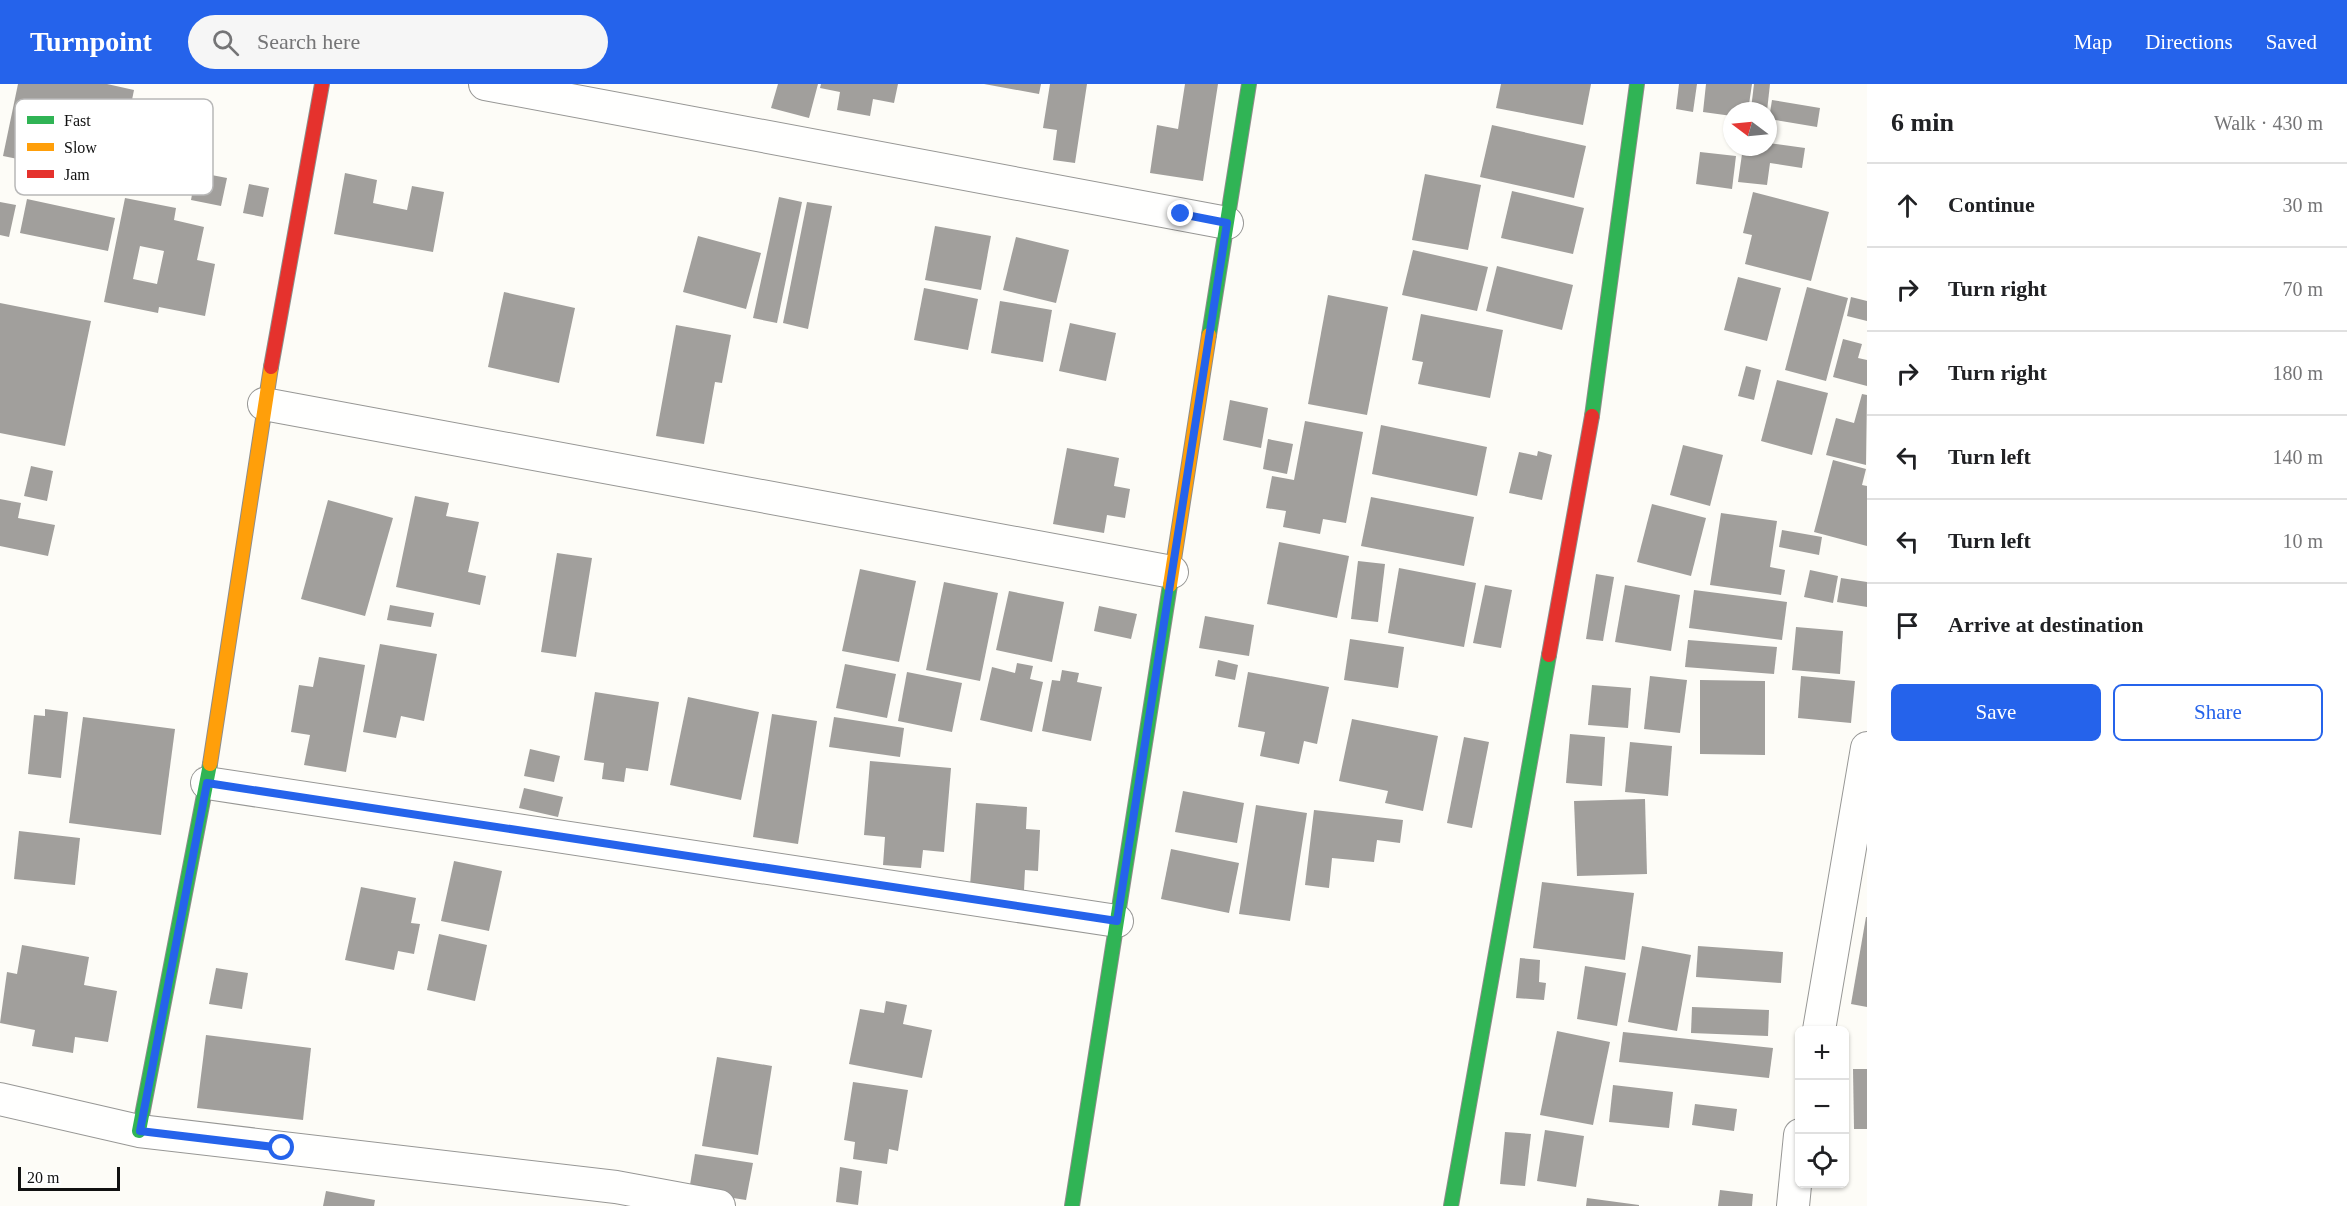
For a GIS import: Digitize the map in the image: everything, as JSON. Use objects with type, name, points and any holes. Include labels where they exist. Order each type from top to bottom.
[{"type":"street","points":[[140,1131],[207,783],[264,404],[322,84]]},
{"type":"street","points":[[485,84],[1227,223]]},
{"type":"street","points":[[1072,1206],[1249,84]]},
{"type":"street","points":[[1451,1206],[1590,428],[1637,84]]},
{"type":"street","points":[[264,404],[1172,572]]},
{"type":"street","points":[[1820,1026],[1867,748]]},
{"type":"street","points":[[207,783],[1117,921]]},
{"type":"street","points":[[0,1099],[140,1131],[614,1196],[719,1206]]},
{"type":"street","points":[[1793,1206],[1795,1186]]},
{"type":"building","points":[[18,84],[107,84],[134,90],[132,99],[15,99],[15,158],[3,156]]},
{"type":"building","points":[[778,84],[818,84],[809,118],[771,108]]},
{"type":"building","points":[[821,84],[898,84],[894,103],[873,99],[870,116],[837,110],[840,92],[820,88]]},
{"type":"building","points":[[984,84],[1041,84],[1039,94]]},
{"type":"building","points":[[1050,84],[1087,84],[1075,163],[1053,160],[1057,130],[1043,128]]},
{"type":"building","points":[[1185,84],[1218,84],[1203,181],[1150,173],[1157,125],[1178,129]]},
{"type":"building","points":[[1501,84],[1591,84],[1583,125],[1496,108]]},
{"type":"building","points":[[1679,84],[1697,84],[1693,112],[1676,109]]},
{"type":"building","points":[[1706,84],[1752,84],[1749,102],[1723,102],[1723,115],[1703,112]]},
{"type":"building","points":[[1754,84],[1770,84],[1768,102],[1752,102]]},
{"type":"building","points":[[1772,100],[1820,108],[1817,127],[1777,120],[1777,102],[1772,102]]},
{"type":"building","points":[[1492,125],[1586,146],[1574,198],[1480,177]]},
{"type":"building","points":[[1777,144],[1805,148],[1802,168],[1770,163],[1767,185],[1738,182],[1742,156],[1777,156]]},
{"type":"building","points":[[1700,152],[1736,156],[1732,189],[1696,184]]},
{"type":"building","points":[[345,173],[377,180],[373,203],[407,210],[412,186],[444,192],[433,252],[334,234]]},
{"type":"building","points":[[1425,174],[1481,185],[1468,250],[1412,240]]},
{"type":"building","points":[[213,175],[227,178],[221,206],[191,200],[192,195],[213,195]]},
{"type":"building","points":[[249,184],[269,188],[263,217],[243,213]]},
{"type":"building","points":[[1512,191],[1584,208],[1573,254],[1501,238]]},
{"type":"building","points":[[1753,192],[1829,212],[1811,281],[1745,264],[1752,235],[1743,233]]},
{"type":"building","points":[[779,197],[802,202],[777,323],[753,318]]},
{"type":"building","points":[[125,198],[176,208],[174,220],[204,227],[197,260],[215,264],[205,316],[159,307],[158,313],[104,302]],"holes":[[[140,246],[164,251],[157,284],[133,279]]]},
{"type":"building","points":[[27,199],[115,218],[108,251],[20,233]]},
{"type":"building","points":[[0,202],[16,205],[9,237],[0,235]]},
{"type":"building","points":[[807,202],[832,206],[808,329],[783,323]]},
{"type":"building","points":[[935,226],[991,236],[981,290],[925,280]]},
{"type":"building","points":[[698,236],[761,253],[746,309],[683,292]]},
{"type":"building","points":[[1016,237],[1069,250],[1056,303],[1003,290]]},
{"type":"building","points":[[1413,250],[1488,267],[1477,311],[1402,295]]},
{"type":"building","points":[[1497,266],[1573,285],[1562,330],[1486,311]]},
{"type":"building","points":[[1738,277],[1781,288],[1767,341],[1724,330]]},
{"type":"building","points":[[1807,287],[1848,298],[1826,381],[1785,370]]},
{"type":"building","points":[[924,288],[978,299],[968,350],[914,340]]},
{"type":"building","points":[[504,292],[575,308],[559,383],[488,367]]},
{"type":"building","points":[[1328,295],[1388,307],[1367,415],[1308,404]]},
{"type":"building","points":[[1851,297],[1867,301],[1867,321],[1847,316]]},
{"type":"building","points":[[1000,301],[1052,310],[1043,362],[991,353]]},
{"type":"building","points":[[0,303],[91,321],[65,446],[0,433]]},
{"type":"building","points":[[1421,314],[1503,330],[1490,398],[1418,384],[1423,362],[1412,360]]},
{"type":"building","points":[[1070,323],[1116,333],[1106,381],[1059,371]]},
{"type":"building","points":[[676,325],[731,335],[722,383],[715,382],[704,444],[656,436]]},
{"type":"building","points":[[1843,339],[1862,344],[1858,358],[1867,360],[1867,386],[1833,377]]},
{"type":"building","points":[[1746,366],[1761,370],[1754,400],[1738,396]]},
{"type":"building","points":[[1777,380],[1828,393],[1812,455],[1761,441]]},
{"type":"building","points":[[1862,394],[1867,395],[1866,465],[1826,455],[1836,418],[1854,423]]},
{"type":"building","points":[[1230,400],[1268,408],[1261,448],[1223,440]]},
{"type":"building","points":[[1305,421],[1363,432],[1346,523],[1323,519],[1320,534],[1283,527],[1286,511],[1266,508],[1272,476],[1294,480]]},
{"type":"building","points":[[1381,425],[1487,447],[1477,496],[1372,474]]},
{"type":"building","points":[[1268,439],[1293,444],[1287,474],[1263,469]]},
{"type":"building","points":[[1683,445],[1723,455],[1710,506],[1670,495]]},
{"type":"building","points":[[1067,448],[1119,458],[1114,486],[1130,489],[1125,518],[1107,515],[1104,533],[1053,524]]},
{"type":"building","points":[[1538,451],[1552,455],[1542,500],[1509,493],[1519,452],[1537,456]]},
{"type":"building","points":[[1833,460],[1866,469],[1862,485],[1867,486],[1867,546],[1814,532]]},
{"type":"building","points":[[31,466],[53,471],[47,501],[24,496]]},
{"type":"building","points":[[415,496],[449,503],[446,516],[479,522],[468,572],[486,576],[480,605],[396,587]]},
{"type":"building","points":[[1371,497],[1474,517],[1464,566],[1361,546]]},
{"type":"building","points":[[0,499],[21,503],[18,518],[55,525],[48,556],[0,546]]},
{"type":"building","points":[[328,500],[393,518],[365,616],[301,599]]},
{"type":"building","points":[[1652,504],[1706,518],[1691,576],[1637,562]]},
{"type":"building","points":[[1721,513],[1777,521],[1770,567],[1785,570],[1781,595],[1710,585]]},
{"type":"building","points":[[1782,530],[1822,537],[1819,555],[1779,547]]},
{"type":"building","points":[[1279,542],[1349,556],[1337,618],[1267,604]]},
{"type":"building","points":[[557,553],[592,558],[576,657],[541,652]]},
{"type":"building","points":[[1358,561],[1385,564],[1378,622],[1351,619]]},
{"type":"building","points":[[1399,568],[1476,583],[1464,647],[1388,633]]},
{"type":"building","points":[[860,569],[916,581],[899,662],[842,651]]},
{"type":"building","points":[[1810,570],[1838,576],[1833,603],[1804,597]]},
{"type":"building","points":[[1596,574],[1614,577],[1603,641],[1586,639]]},
{"type":"building","points":[[1841,578],[1867,582],[1867,607],[1837,602]]},
{"type":"building","points":[[944,582],[998,593],[980,681],[926,670]]},
{"type":"building","points":[[1485,585],[1512,590],[1501,648],[1473,643]]},
{"type":"building","points":[[1625,585],[1680,595],[1671,651],[1615,642]]},
{"type":"building","points":[[1694,590],[1787,602],[1782,640],[1689,628]]},
{"type":"building","points":[[1009,591],[1064,602],[1052,662],[996,650]]},
{"type":"building","points":[[390,605],[434,613],[431,627],[387,620]]},
{"type":"building","points":[[1099,606],[1137,614],[1131,639],[1094,631]]},
{"type":"building","points":[[1205,616],[1254,625],[1249,656],[1199,648]]},
{"type":"building","points":[[1796,627],[1843,631],[1840,674],[1792,670]]},
{"type":"building","points":[[1350,639],[1404,647],[1398,688],[1344,680]]},
{"type":"building","points":[[1688,640],[1777,647],[1774,674],[1685,667]]},
{"type":"building","points":[[380,644],[437,654],[424,721],[401,716],[396,738],[363,732]]},
{"type":"building","points":[[319,657],[365,665],[346,772],[304,765],[310,735],[291,732],[299,685],[313,687]]},
{"type":"building","points":[[1218,660],[1238,665],[1235,680],[1215,676]]},
{"type":"building","points":[[1017,663],[1033,666],[1030,679],[1043,682],[1032,732],[980,720],[992,667],[1015,673]]},
{"type":"building","points":[[845,664],[896,674],[887,718],[836,708]]},
{"type":"building","points":[[1062,670],[1079,673],[1077,682],[1102,687],[1091,741],[1042,731],[1052,680],[1060,681]]},
{"type":"building","points":[[907,672],[962,683],[952,732],[898,721]]},
{"type":"building","points":[[1248,672],[1329,687],[1317,744],[1304,741],[1299,764],[1260,756],[1265,732],[1238,727]]},
{"type":"building","points":[[1650,676],[1687,680],[1680,733],[1644,729]]},
{"type":"building","points":[[1801,676],[1855,681],[1851,723],[1798,718]]},
{"type":"building","points":[[1700,680],[1765,681],[1765,755],[1700,754]]},
{"type":"building","points":[[1592,685],[1631,688],[1628,728],[1588,725]]},
{"type":"building","points":[[595,692],[659,702],[648,771],[626,768],[624,782],[602,779],[604,763],[584,760]]},
{"type":"building","points":[[688,697],[759,712],[741,800],[670,785]]},
{"type":"building","points":[[45,709],[68,712],[61,778],[28,774],[34,715],[45,716]]},
{"type":"building","points":[[772,714],[817,721],[798,844],[753,837]]},
{"type":"building","points":[[83,717],[175,729],[161,835],[69,823]]},
{"type":"building","points":[[834,717],[904,728],[900,757],[829,747]]},
{"type":"building","points":[[1352,719],[1438,736],[1423,811],[1385,803],[1388,791],[1339,781]]},
{"type":"building","points":[[1570,734],[1605,737],[1602,786],[1566,783]]},
{"type":"building","points":[[1464,737],[1489,742],[1472,828],[1447,823]]},
{"type":"building","points":[[1630,742],[1672,746],[1668,796],[1625,792]]},
{"type":"building","points":[[530,749],[560,756],[554,782],[524,776]]},
{"type":"building","points":[[870,761],[951,768],[944,852],[923,850],[921,868],[883,865],[885,837],[864,835]]},
{"type":"building","points":[[524,788],[563,797],[558,817],[519,808]]},
{"type":"building","points":[[1183,791],[1244,803],[1237,843],[1175,832]]},
{"type":"building","points":[[1645,799],[1647,874],[1577,876],[1574,801]]},
{"type":"building","points":[[976,803],[1027,807],[1026,829],[1040,830],[1038,871],[1025,870],[1024,890],[970,886]]},
{"type":"building","points":[[1256,805],[1307,813],[1290,921],[1239,914]]},
{"type":"building","points":[[1314,810],[1403,820],[1400,843],[1377,840],[1374,862],[1332,858],[1329,888],[1305,885]]},
{"type":"building","points":[[19,831],[80,838],[75,885],[14,879]]},
{"type":"building","points":[[1171,849],[1239,863],[1229,913],[1161,899]]},
{"type":"building","points":[[454,861],[502,871],[489,931],[441,921]]},
{"type":"building","points":[[1542,882],[1634,893],[1625,960],[1533,948]]},
{"type":"building","points":[[361,887],[416,898],[411,923],[420,924],[414,954],[398,951],[394,970],[345,960]]},
{"type":"building","points":[[1867,917],[1867,1007],[1851,1004]]},
{"type":"building","points":[[439,934],[487,945],[475,1001],[427,990]]},
{"type":"building","points":[[22,945],[89,957],[84,985],[117,991],[108,1042],[75,1037],[73,1053],[32,1046],[35,1030],[0,1023],[7,972],[17,974]]},
{"type":"building","points":[[1642,946],[1691,955],[1677,1031],[1628,1022]]},
{"type":"building","points":[[1698,946],[1783,952],[1781,983],[1696,977]]},
{"type":"building","points":[[1520,958],[1540,960],[1539,982],[1546,983],[1544,1000],[1516,998]]},
{"type":"building","points":[[1585,966],[1626,973],[1617,1026],[1577,1019]]},
{"type":"building","points":[[216,968],[248,973],[242,1009],[209,1004]]},
{"type":"building","points":[[886,1001],[907,1005],[903,1024],[932,1030],[922,1078],[849,1064],[860,1009],[884,1013]]},
{"type":"building","points":[[1692,1007],[1769,1010],[1768,1036],[1691,1033]]},
{"type":"building","points":[[1557,1031],[1610,1042],[1593,1125],[1540,1115]]},
{"type":"building","points":[[1623,1032],[1773,1048],[1769,1078],[1619,1062]]},
{"type":"building","points":[[206,1035],[311,1048],[303,1120],[197,1108]]},
{"type":"building","points":[[717,1057],[772,1066],[758,1155],[702,1146]]},
{"type":"building","points":[[1853,1069],[1867,1069],[1867,1129],[1854,1129]]},
{"type":"building","points":[[853,1082],[908,1090],[898,1151],[889,1149],[887,1164],[853,1159],[855,1142],[844,1140]]},
{"type":"building","points":[[1613,1085],[1673,1092],[1669,1128],[1609,1122]]},
{"type":"building","points":[[1695,1104],[1737,1109],[1734,1131],[1692,1125]]},
{"type":"building","points":[[1545,1130],[1584,1136],[1576,1187],[1537,1181]]},
{"type":"building","points":[[1505,1132],[1531,1134],[1525,1186],[1500,1184]]},
{"type":"building","points":[[695,1154],[753,1163],[746,1200],[689,1191]]},
{"type":"building","points":[[840,1167],[862,1171],[858,1205],[836,1202]]},
{"type":"building","points":[[1720,1190],[1753,1194],[1752,1206],[1718,1206]]},
{"type":"building","points":[[326,1191],[375,1200],[374,1206],[323,1206]]},
{"type":"building","points":[[1587,1198],[1639,1205],[1639,1206],[1586,1206]]},
{"type":"traffic: fast","points":[[1209,335],[1249,84]]},
{"type":"traffic: fast","points":[[1592,416],[1637,84]]},
{"type":"traffic: fast","points":[[1072,1206],[1170,585]]},
{"type":"traffic: fast","points":[[1451,1206],[1549,655]]},
{"type":"traffic: fast","points":[[139,1131],[210,764]]},
{"type":"traffic: slow","points":[[1170,585],[1209,335]]},
{"type":"traffic: slow","points":[[210,764],[271,367]]},
{"type":"traffic: jam","points":[[271,367],[322,84]]},
{"type":"traffic: jam","points":[[1549,655],[1592,416]]},
{"type":"route","points":[[282,1148],[140,1131],[207,783],[1117,921],[1227,223],[1181,214]]}]
